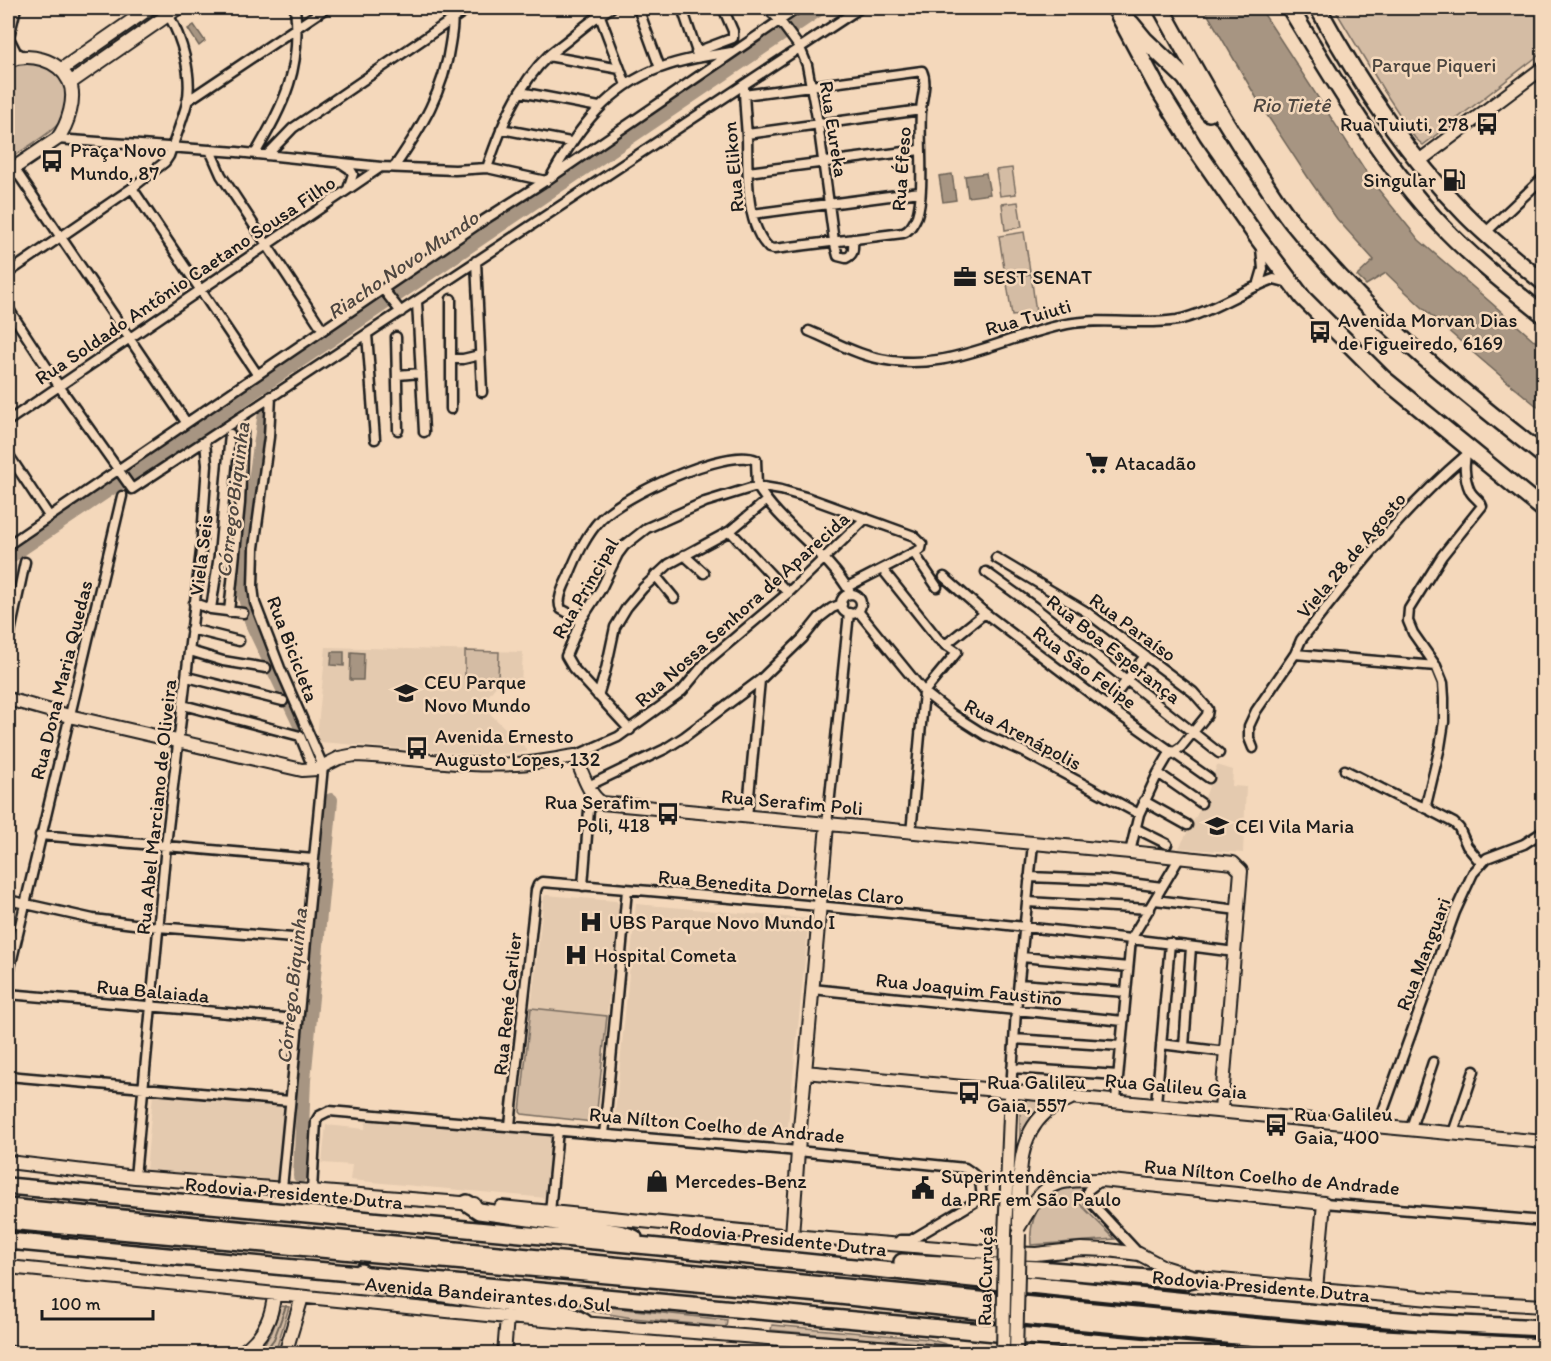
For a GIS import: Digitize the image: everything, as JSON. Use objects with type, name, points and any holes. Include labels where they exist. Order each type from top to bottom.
[{"type":"highway","points":[[1115,8],[1157,87],[1193,145],[1257,237],[1309,305],[1383,378],[1466,452],[1544,510]]},
{"type":"highway","points":[[1121,8],[1145,40],[1185,78],[1222,134],[1240,147]]},
{"type":"highway","points":[[1161,8],[1240,147],[1289,219],[1329,267],[1399,337],[1478,405],[1544,456]]},
{"type":"highway","points":[[1290,8],[1381,151],[1440,224],[1475,258],[1544,315]]},
{"type":"highway","points":[[1318,8],[1358,77],[1419,161],[1464,214],[1544,283]]},
{"type":"highway","name":"Rodovia Presidente Dutra","points":[[8,1186],[659,1247],[1351,1316],[1544,1328]]},
{"type":"highway","points":[[467,1203],[480,1211],[623,1234],[659,1247]]},
{"type":"highway","name":"Rodovia Presidente Dutra","points":[[8,1207],[1354,1336],[1544,1347]]},
{"type":"highway","points":[[8,1221],[771,1290],[1378,1349],[1442,1353]]},
{"type":"highway","points":[[8,1241],[362,1272],[1036,1338],[1223,1353]]},
{"type":"highway","points":[[854,1268],[875,1263],[901,1262],[1039,1269],[1184,1281],[1198,1278]]},
{"type":"highway","points":[[362,1272],[377,1284],[564,1312],[584,1322]]},
{"type":"highway","points":[[1036,1338],[1048,1343],[1134,1353]]},
{"type":"main road","points":[[62,69],[150,8]]},
{"type":"main road","points":[[70,83],[173,11]]},
{"type":"main road","points":[[8,61],[35,57],[62,69],[70,83],[71,105],[66,123],[57,139],[11,170]]},
{"type":"main road","points":[[1419,161],[1544,67]]},
{"type":"main road","points":[[8,699],[69,716],[302,770],[318,768],[339,758],[355,754],[459,763],[513,764],[575,756],[588,786],[598,801]]},
{"type":"main road","name":"Rua Serafim Poli","points":[[598,801],[1233,863],[1241,871],[1238,910]]},
{"type":"main road","points":[[792,1236],[827,825]]},
{"type":"main road","points":[[1221,1110],[1238,910]]},
{"type":"main road","name":"Rua Galileu Gaia","points":[[805,1072],[1544,1142]]},
{"type":"main road","name":"Rua Curuçá","points":[[1003,1353],[1011,1091]]},
{"type":"main road","name":"Rua Curuçá","points":[[1016,1353],[1021,1161],[1029,1133],[1044,1113],[1074,1096]]},
{"type":"main road","points":[[8,1162],[135,1177],[467,1203],[792,1236],[1017,1253],[1095,1249],[1139,1254],[1166,1268],[1198,1278],[1441,1300],[1544,1306]]},
{"type":"main road","name":"Rua Nílton Coelho de Andrade","points":[[1019,1231],[1032,1204],[1053,1185],[1067,1180],[1101,1180],[1324,1203]]},
{"type":"main road","points":[[1316,1289],[1324,1203]]},
{"type":"main road","name":"Avenida Bandeirantes do Sul","points":[[8,1267],[507,1317],[965,1353]]},
{"type":"main road","points":[[239,1353],[252,1344],[264,1330],[272,1311],[274,1295]]},
{"type":"main road","points":[[285,1353],[302,1297]]},
{"type":"main road","points":[[504,1353],[507,1317]]},
{"type":"main road","points":[[830,1353],[841,1343]]},
{"type":"main road","points":[[864,1344],[886,1353]]},
{"type":"street","points":[[16,8],[8,40],[24,57]]},
{"type":"street","points":[[267,155],[284,123],[296,58],[295,8]]},
{"type":"street","points":[[187,101],[326,8]]},
{"type":"street","points":[[395,166],[417,132],[442,84],[454,18],[452,8]]},
{"type":"street","points":[[255,154],[284,123],[469,8]]},
{"type":"street","points":[[487,168],[501,129],[520,92],[548,56],[598,11],[611,8]]},
{"type":"street","points":[[638,8],[660,68]]},
{"type":"street","points":[[682,8],[698,55]]},
{"type":"street","points":[[548,179],[570,142],[599,107],[626,85],[660,68],[698,55],[731,39],[734,35],[723,8]]},
{"type":"street","name":"Rua Eureka","points":[[767,8],[782,23],[800,48],[812,85],[835,245]]},
{"type":"street","points":[[8,544],[120,471],[186,422],[257,374],[385,292],[484,219],[782,23],[798,8]]},
{"type":"street","points":[[8,308],[59,386],[130,483],[132,489],[367,334],[399,310],[417,303],[476,261],[744,91],[800,48],[860,8]]},
{"type":"street","points":[[8,273],[132,188],[165,162],[187,101],[187,69],[173,11]]},
{"type":"street","points":[[598,11],[626,85]]},
{"type":"street","points":[[698,55],[735,52]]},
{"type":"street","points":[[548,56],[620,69]]},
{"type":"street","name":"Rua Éfeso","points":[[812,85],[920,70],[925,80],[921,110],[920,192],[917,216],[908,231],[853,239],[835,245]]},
{"type":"street","points":[[744,91],[812,85]]},
{"type":"street","name":"Rua Elikon","points":[[744,91],[752,214],[760,237],[770,249],[835,245]]},
{"type":"street","points":[[520,92],[599,107]]},
{"type":"street","points":[[747,134],[921,110]]},
{"type":"street","points":[[66,123],[79,139]]},
{"type":"street","points":[[501,129],[570,142]]},
{"type":"street","points":[[57,139],[210,150],[381,167],[455,170],[487,168],[548,179]]},
{"type":"street","points":[[210,150],[221,175],[323,330]]},
{"type":"street","points":[[748,172],[920,150]]},
{"type":"street","points":[[340,162],[353,174],[348,189]]},
{"type":"street","name":"Rua Soldado Antônio Caetano Sousa Filho","points":[[8,421],[381,167]]},
{"type":"street","points":[[11,170],[60,236],[186,422]]},
{"type":"street","points":[[1485,232],[1544,177]]},
{"type":"street","points":[[132,188],[257,374]]},
{"type":"street","points":[[752,214],[920,192]]},
{"type":"street","points":[[1257,237],[1263,270],[1258,286]]},
{"type":"street","points":[[835,245],[840,257],[849,257],[854,251],[853,239]]},
{"type":"street","points":[[476,261],[482,392]]},
{"type":"street","name":"Rua Tuiuti","points":[[809,331],[871,357],[923,362],[942,361],[1070,323],[1178,320],[1278,279],[1294,286]]},
{"type":"street","points":[[385,292],[399,310]]},
{"type":"street","points":[[451,299],[451,409]]},
{"type":"street","points":[[417,303],[424,432]]},
{"type":"street","points":[[367,334],[375,439]]},
{"type":"street","points":[[396,337],[398,430]]},
{"type":"street","points":[[452,359],[480,355]]},
{"type":"street","points":[[398,375],[421,373]]},
{"type":"street","name":"Rua Bicicleta","points":[[271,396],[269,437],[254,548],[255,603],[318,768]]},
{"type":"street","points":[[229,612],[244,456],[243,433]]},
{"type":"street","name":"Viela Seis","points":[[211,609],[219,555],[230,434]]},
{"type":"street","name":"Rua Abel Marciano de Oliveira","points":[[135,1177],[166,845],[201,551],[207,465],[205,441]]},
{"type":"street","points":[[1428,808],[1426,801],[1444,722],[1443,683],[1436,666],[1413,633],[1408,621],[1409,609],[1442,556],[1482,506],[1471,493],[1468,483],[1466,452]]},
{"type":"street","name":"Viela 28 de Agosto","points":[[1254,748],[1249,738],[1249,726],[1256,711],[1295,654],[1301,640],[1357,568],[1466,452]]},
{"type":"street","points":[[8,454],[49,516]]},
{"type":"street","points":[[581,620],[561,609],[559,603],[581,547],[598,521],[624,500],[677,475],[728,459],[751,457],[756,459],[757,486],[766,501],[860,600],[861,606],[853,612],[827,825]]},
{"type":"street","points":[[757,486],[809,498],[919,538],[922,544],[917,551],[849,591],[843,598],[842,604],[844,610],[853,612]]},
{"type":"street","name":"Rua Principal","points":[[630,730],[567,658],[566,652],[581,620],[601,589],[618,554],[633,538],[672,515],[757,486]]},
{"type":"street","name":"Rua Dona Maria Quedas","points":[[8,976],[122,496]]},
{"type":"street","points":[[598,696],[612,635],[619,620],[637,595],[655,575],[684,555],[730,531],[766,501]]},
{"type":"street","name":"Rua Nossa Senhora de Aparecida","points":[[575,756],[630,730],[682,691],[706,662],[788,593],[866,519]]},
{"type":"street","points":[[730,531],[788,593]]},
{"type":"street","points":[[917,551],[937,587]]},
{"type":"street","points":[[684,555],[704,573]]},
{"type":"street","name":"Rua Paraíso","points":[[996,558],[1085,611],[1193,692],[1207,707],[1207,715],[1192,732]]},
{"type":"street","points":[[8,642],[25,562]]},
{"type":"street","points":[[883,570],[938,639],[957,652],[924,692],[911,833]]},
{"type":"street","name":"Rua Boa Esperança","points":[[986,572],[1033,606],[1219,753]]},
{"type":"street","points":[[655,575],[674,598]]},
{"type":"street","name":"Rua São Felipe","points":[[944,577],[985,613],[1045,656],[1107,706],[1209,778]]},
{"type":"street","points":[[194,603],[211,609],[243,613]]},
{"type":"street","points":[[588,786],[665,749],[760,680],[803,639],[819,618],[842,604]]},
{"type":"street","name":"Rua Arenápolis","points":[[853,612],[924,692],[952,714],[985,735],[1022,751],[1139,814]]},
{"type":"street","points":[[945,645],[985,613]]},
{"type":"street","points":[[191,628],[239,640]]},
{"type":"street","points":[[190,651],[223,661],[266,668]]},
{"type":"street","points":[[1295,654],[1436,666]]},
{"type":"street","points":[[1107,706],[1145,656]]},
{"type":"street","points":[[187,678],[283,701]]},
{"type":"street","points":[[747,817],[760,680]]},
{"type":"street","points":[[183,705],[300,736],[318,768],[313,859],[282,1188]]},
{"type":"street","points":[[1130,852],[1139,814],[1158,773],[1168,756],[1181,747],[1192,732]]},
{"type":"street","points":[[1345,770],[1398,797],[1428,808],[1454,823],[1459,828],[1467,846],[1481,863],[1494,855],[1524,844],[1544,831]]},
{"type":"street","points":[[1158,773],[1201,803]]},
{"type":"street","points":[[583,886],[589,810],[598,801]]},
{"type":"street","points":[[1144,801],[1187,825]]},
{"type":"street","points":[[1136,828],[1167,844]]},
{"type":"street","points":[[40,835],[313,859]]},
{"type":"street","points":[[1011,1091],[1016,1010],[1032,844]]},
{"type":"street","points":[[1116,1100],[1131,939],[1180,857]]},
{"type":"street","name":"Rua Manguari","points":[[1378,1125],[1455,912],[1473,873],[1481,863]]},
{"type":"street","points":[[1029,877],[1106,880],[1162,887]]},
{"type":"street","name":"Rua Benedita Dornelas Claro","points":[[537,887],[542,882],[820,906],[1234,952]]},
{"type":"street","name":"Rua René Carlier","points":[[510,1125],[537,887]]},
{"type":"street","points":[[604,1135],[627,890]]},
{"type":"street","points":[[8,900],[93,919],[158,927],[305,939]]},
{"type":"street","points":[[1155,900],[1238,910]]},
{"type":"street","points":[[1027,902],[1150,909]]},
{"type":"street","points":[[1156,1104],[1170,944]]},
{"type":"street","points":[[1184,1047],[1191,947]]},
{"type":"street","points":[[1022,957],[1128,967]]},
{"type":"street","points":[[1019,984],[1126,992]]},
{"type":"street","name":"Rua Joaquim Faustino","points":[[812,989],[1123,1021]]},
{"type":"street","name":"Rua Balaiada","points":[[8,994],[297,1019]]},
{"type":"street","points":[[1014,1039],[1121,1046]]},
{"type":"street","points":[[1161,1044],[1226,1052]]},
{"type":"street","points":[[1411,1128],[1433,1062]]},
{"type":"street","points":[[1012,1068],[1118,1075]]},
{"type":"street","points":[[1453,1132],[1474,1071]]},
{"type":"street","points":[[8,1076],[290,1101]]},
{"type":"street","name":"Rua Nílton Coelho de Andrade","points":[[312,1190],[316,1121],[319,1116],[329,1111],[798,1151],[965,1168],[977,1176],[981,1187],[980,1199],[911,1240],[901,1240],[895,1244]]},
{"type":"street","points":[[550,1212],[558,1130]]},
{"type":"street","points":[[1101,1180],[1088,1190],[1088,1199],[1139,1254]]},
{"type":"street","name":"Rua Nílton Coelho de Andrade","points":[[1324,1203],[1544,1221]]},
{"type":"street","points":[[8,1351],[32,1353]]},
{"type":"shaded area","name":"CEU Parque Novo Mundo","points":[[326,647],[523,652],[521,682],[500,681],[481,705],[527,749],[527,752],[479,755],[320,742],[317,736]]},
{"type":"shaded area","name":"CEI Vila Maria","points":[[1217,765],[1233,770],[1232,786],[1246,787],[1243,853],[1179,848],[1202,805]]},
{"type":"shaded area","name":"Hospital Cometa","points":[[546,895],[616,901],[619,904],[607,1016],[531,1008]]},
{"type":"shaded area","points":[[636,904],[809,919],[787,1135],[783,1138],[614,1124]]},
{"type":"shaded area","points":[[153,1094],[286,1107],[279,1184],[146,1171]]},
{"type":"shaded area","points":[[366,1119],[551,1135],[546,1198],[350,1180],[352,1165],[322,1163],[326,1125],[365,1129]]},
{"type":"green space","points":[[161,8],[169,8],[77,71],[74,68]]},
{"type":"green space","name":"Parque Piqueri","points":[[1334,8],[1543,8],[1543,52],[1423,145],[1415,138],[1384,91]]},
{"type":"green space","points":[[39,62],[57,75],[64,85],[66,98],[63,114],[54,129],[8,160],[8,66]]},
{"type":"green space","points":[[1012,168],[1016,194],[1000,196],[996,170]]},
{"type":"green space","points":[[1018,202],[1022,227],[1005,230],[1002,204]]},
{"type":"green space","points":[[1024,232],[1030,271],[1005,275],[999,236]]},
{"type":"green space","points":[[1031,274],[1036,313],[1012,316],[1006,277]]},
{"type":"green space","points":[[465,651],[499,652],[498,680],[465,678]]},
{"type":"green space","points":[[531,1008],[607,1016],[596,1119],[593,1122],[520,1112]]},
{"type":"green space","points":[[1022,1098],[1053,1101],[1032,1117],[1020,1137],[1020,1100]]},
{"type":"green space","points":[[1083,1184],[1078,1202],[1115,1239],[1031,1245],[1033,1221],[1043,1203],[1060,1191]]},
{"type":"green space","points":[[552,1303],[727,1320],[726,1327],[633,1318]]},
{"type":"green space","points":[[281,1306],[289,1307],[276,1350],[274,1353],[258,1353],[272,1332]]},
{"type":"green space","points":[[772,1325],[929,1339],[955,1347],[771,1330]]},
{"type":"water","name":"Rio Tietê","points":[[1204,8],[1260,8],[1374,184],[1419,240],[1543,348],[1543,411],[1463,344],[1386,273],[1366,285],[1357,276],[1374,260],[1337,219],[1311,182],[1263,109]]},
{"type":"water","points":[[194,25],[205,41],[199,46],[188,29]]},
{"type":"water","points":[[986,173],[990,194],[968,197],[965,176]]},
{"type":"water","points":[[952,174],[956,200],[943,202],[939,176]]},
{"type":"water","points":[[332,652],[344,652],[344,666],[331,665]]},
{"type":"water","points":[[351,652],[364,653],[363,680],[350,680]]},
{"type":"waterway","name":"Riacho Novo Mundo","points":[[8,558],[821,8]]},
{"type":"waterway","name":"Córrego Biquinha","points":[[265,412],[244,555],[242,587],[252,624],[315,757]]},
{"type":"waterway","name":"Córrego Biquinha","points":[[300,1176],[304,1080],[331,800]]},
{"type":"waterway","name":"Córrego Biquinha","points":[[263,1354],[274,1339],[286,1306]]},
{"type":"place","name":"Rua Tuiuti, 278","points":[[1487,124]]},
{"type":"place","name":"Praça Novo Mundo, 87","points":[[52,161]]},
{"type":"place","name":"Singular","points":[[1454,180]]},
{"type":"place","name":"SEST SENAT","points":[[965,277]]},
{"type":"place","name":"Avenida Morvan Dias de Figueiredo, 6169","points":[[1320,332]]},
{"type":"place","name":"Atacadão","points":[[1097,463]]},
{"type":"place","name":"CEU Parque Novo Mundo","points":[[406,693]]},
{"type":"place","name":"Avenida Ernesto Augusto Lopes, 132","points":[[417,748]]},
{"type":"place","name":"Rua Serafim Poli, 418","points":[[668,814]]},
{"type":"place","name":"CEI Vila Maria","points":[[1217,826]]},
{"type":"place","name":"UBS Parque Novo Mundo I","points":[[591,922]]},
{"type":"place","name":"Hospital Cometa","points":[[576,955]]},
{"type":"place","name":"Rua Galileu Gaia, 557","points":[[969,1093]]},
{"type":"place","name":"Rua Galileu Gaia, 400","points":[[1276,1125]]},
{"type":"place","name":"Mercedes-Benz","points":[[657,1181]]},
{"type":"place","name":"Superintendência da PRF em São Paulo","points":[[923,1188]]}]
